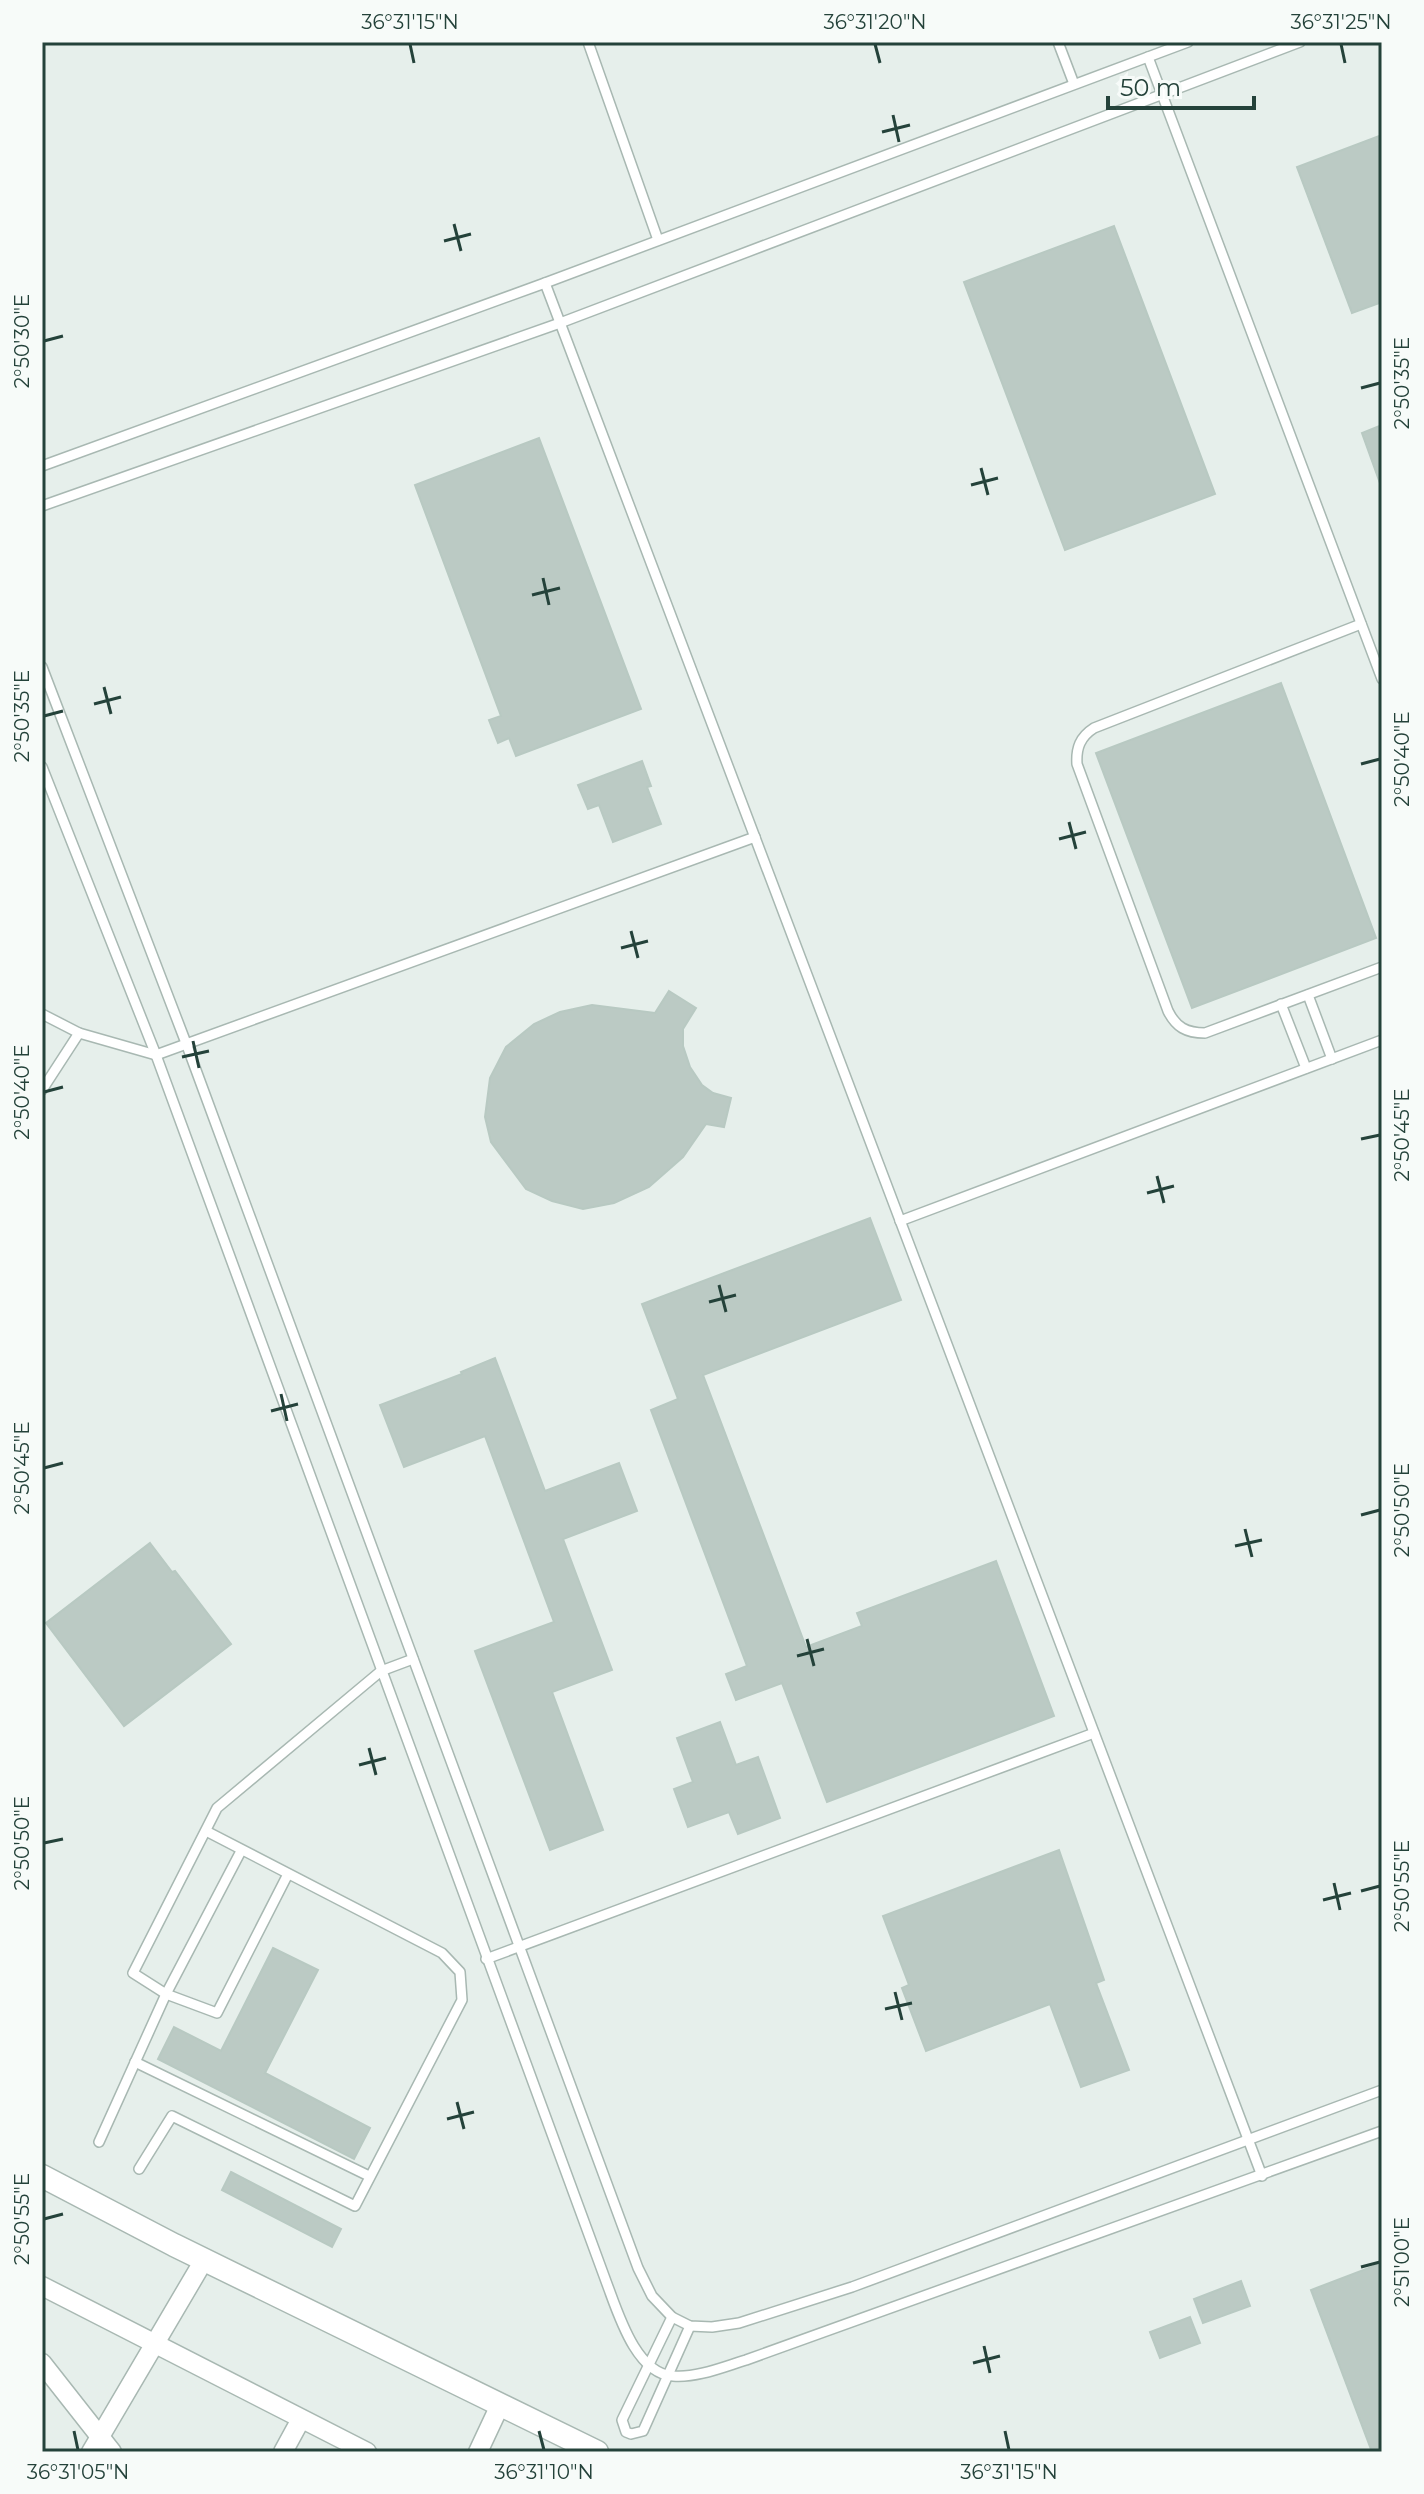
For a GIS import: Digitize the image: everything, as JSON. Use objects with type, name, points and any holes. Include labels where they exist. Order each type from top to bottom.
[{"type":"street","points":[[42,2176],[204,2260],[597,2452]]},
{"type":"street","points":[[42,2363],[101,2447],[154,2345],[204,2260]]},
{"type":"street","points":[[42,2286],[367,2452]]},
{"type":"street","points":[[478,2452],[500,2405]]},
{"type":"street","points":[[283,2452],[301,2419]]},
{"type":"lane","points":[[588,42],[658,240]]},
{"type":"lane","points":[[1058,42],[1074,84]]},
{"type":"lane","points":[[42,466],[545,283],[1188,42]]},
{"type":"lane","points":[[42,506],[560,323],[1300,42]]},
{"type":"lane","points":[[1148,57],[1382,679]]},
{"type":"lane","points":[[545,283],[1262,2176]]},
{"type":"lane","points":[[1361,624],[1094,728],[1085,734],[1076,754],[1173,1021],[1182,1029],[1205,1033],[1382,967]]},
{"type":"lane","points":[[42,667],[186,1043],[638,2268],[652,2296],[672,2317],[690,2326],[739,2323],[852,2287],[1382,2090]]},
{"type":"lane","points":[[42,767],[156,1055],[607,2284],[632,2342],[649,2367],[669,2376],[690,2375],[746,2360],[1382,2131]]},
{"type":"lane","points":[[42,1014],[79,1033],[156,1055],[755,837]]},
{"type":"lane","points":[[1308,995],[1332,1059]]},
{"type":"lane","points":[[1281,1004],[1306,1068]]},
{"type":"lane","points":[[42,1090],[79,1033]]},
{"type":"lane","points":[[900,1221],[1382,1040]]},
{"type":"lane","points":[[288,1874],[217,2013],[166,1994],[133,1973],[217,1808],[381,1671],[413,1659]]},
{"type":"lane","points":[[486,1959],[1094,1733]]},
{"type":"lane","points":[[139,2169],[172,2116],[355,2206],[462,2000],[460,1972],[442,1953],[206,1831]]},
{"type":"lane","points":[[99,2142],[166,1994],[241,1851]]},
{"type":"lane","points":[[135,2062],[369,2176]]},
{"type":"lane","points":[[672,2317],[622,2420],[622,2427],[631,2434],[643,2431],[690,2326]]},
{"type":"building","points":[[1382,135],[1382,302],[1352,313],[1297,167]]},
{"type":"building","points":[[1114,226],[1215,494],[1065,550],[964,282]]},
{"type":"building","points":[[1382,425],[1382,482],[1380,483],[1362,433]]},
{"type":"building","points":[[539,438],[641,709],[516,756],[509,738],[498,743],[489,720],[501,716],[415,485]]},
{"type":"building","points":[[1281,683],[1376,938],[1192,1008],[1096,753]]},
{"type":"building","points":[[642,761],[651,786],[647,787],[661,824],[613,842],[599,805],[588,809],[578,785]]},
{"type":"building","points":[[669,991],[696,1008],[683,1029],[683,1046],[690,1067],[702,1085],[713,1093],[731,1098],[724,1127],[706,1124],[683,1157],[649,1187],[614,1203],[583,1209],[552,1201],[526,1189],[491,1142],[485,1117],[490,1078],[506,1047],[534,1024],[560,1012],[592,1005],[655,1013]]},
{"type":"building","points":[[870,1218],[901,1300],[703,1375],[806,1647],[862,1626],[857,1613],[996,1561],[1054,1716],[827,1802],[782,1683],[736,1700],[726,1674],[747,1666],[651,1410],[678,1399],[642,1304]]},
{"type":"building","points":[[495,1358],[545,1491],[619,1463],[637,1511],[563,1539],[612,1670],[552,1692],[603,1830],[550,1850],[475,1651],[554,1622],[485,1436],[404,1467],[380,1405]]},
{"type":"building","points":[[150,1543],[231,1644],[124,1726],[46,1623]]},
{"type":"building","points":[[720,1722],[736,1765],[758,1757],[780,1818],[738,1834],[729,1812],[688,1827],[674,1789],[693,1782],[677,1738]]},
{"type":"building","points":[[1059,1850],[1104,1980],[1096,1983],[1129,2070],[1081,2087],[1050,2004],[926,2051],[902,1988],[909,1985],[883,1916]]},
{"type":"building","points":[[273,1948],[318,1970],[265,2073],[370,2128],[354,2159],[158,2059],[174,2027],[221,2051]]},
{"type":"building","points":[[231,2172],[341,2229],[332,2247],[222,2190]]},
{"type":"building","points":[[1382,2263],[1382,2452],[1372,2452],[1311,2290]]},
{"type":"building","points":[[1241,2281],[1250,2306],[1203,2323],[1194,2299]]},
{"type":"building","points":[[1190,2317],[1200,2343],[1160,2358],[1150,2332]]}]
